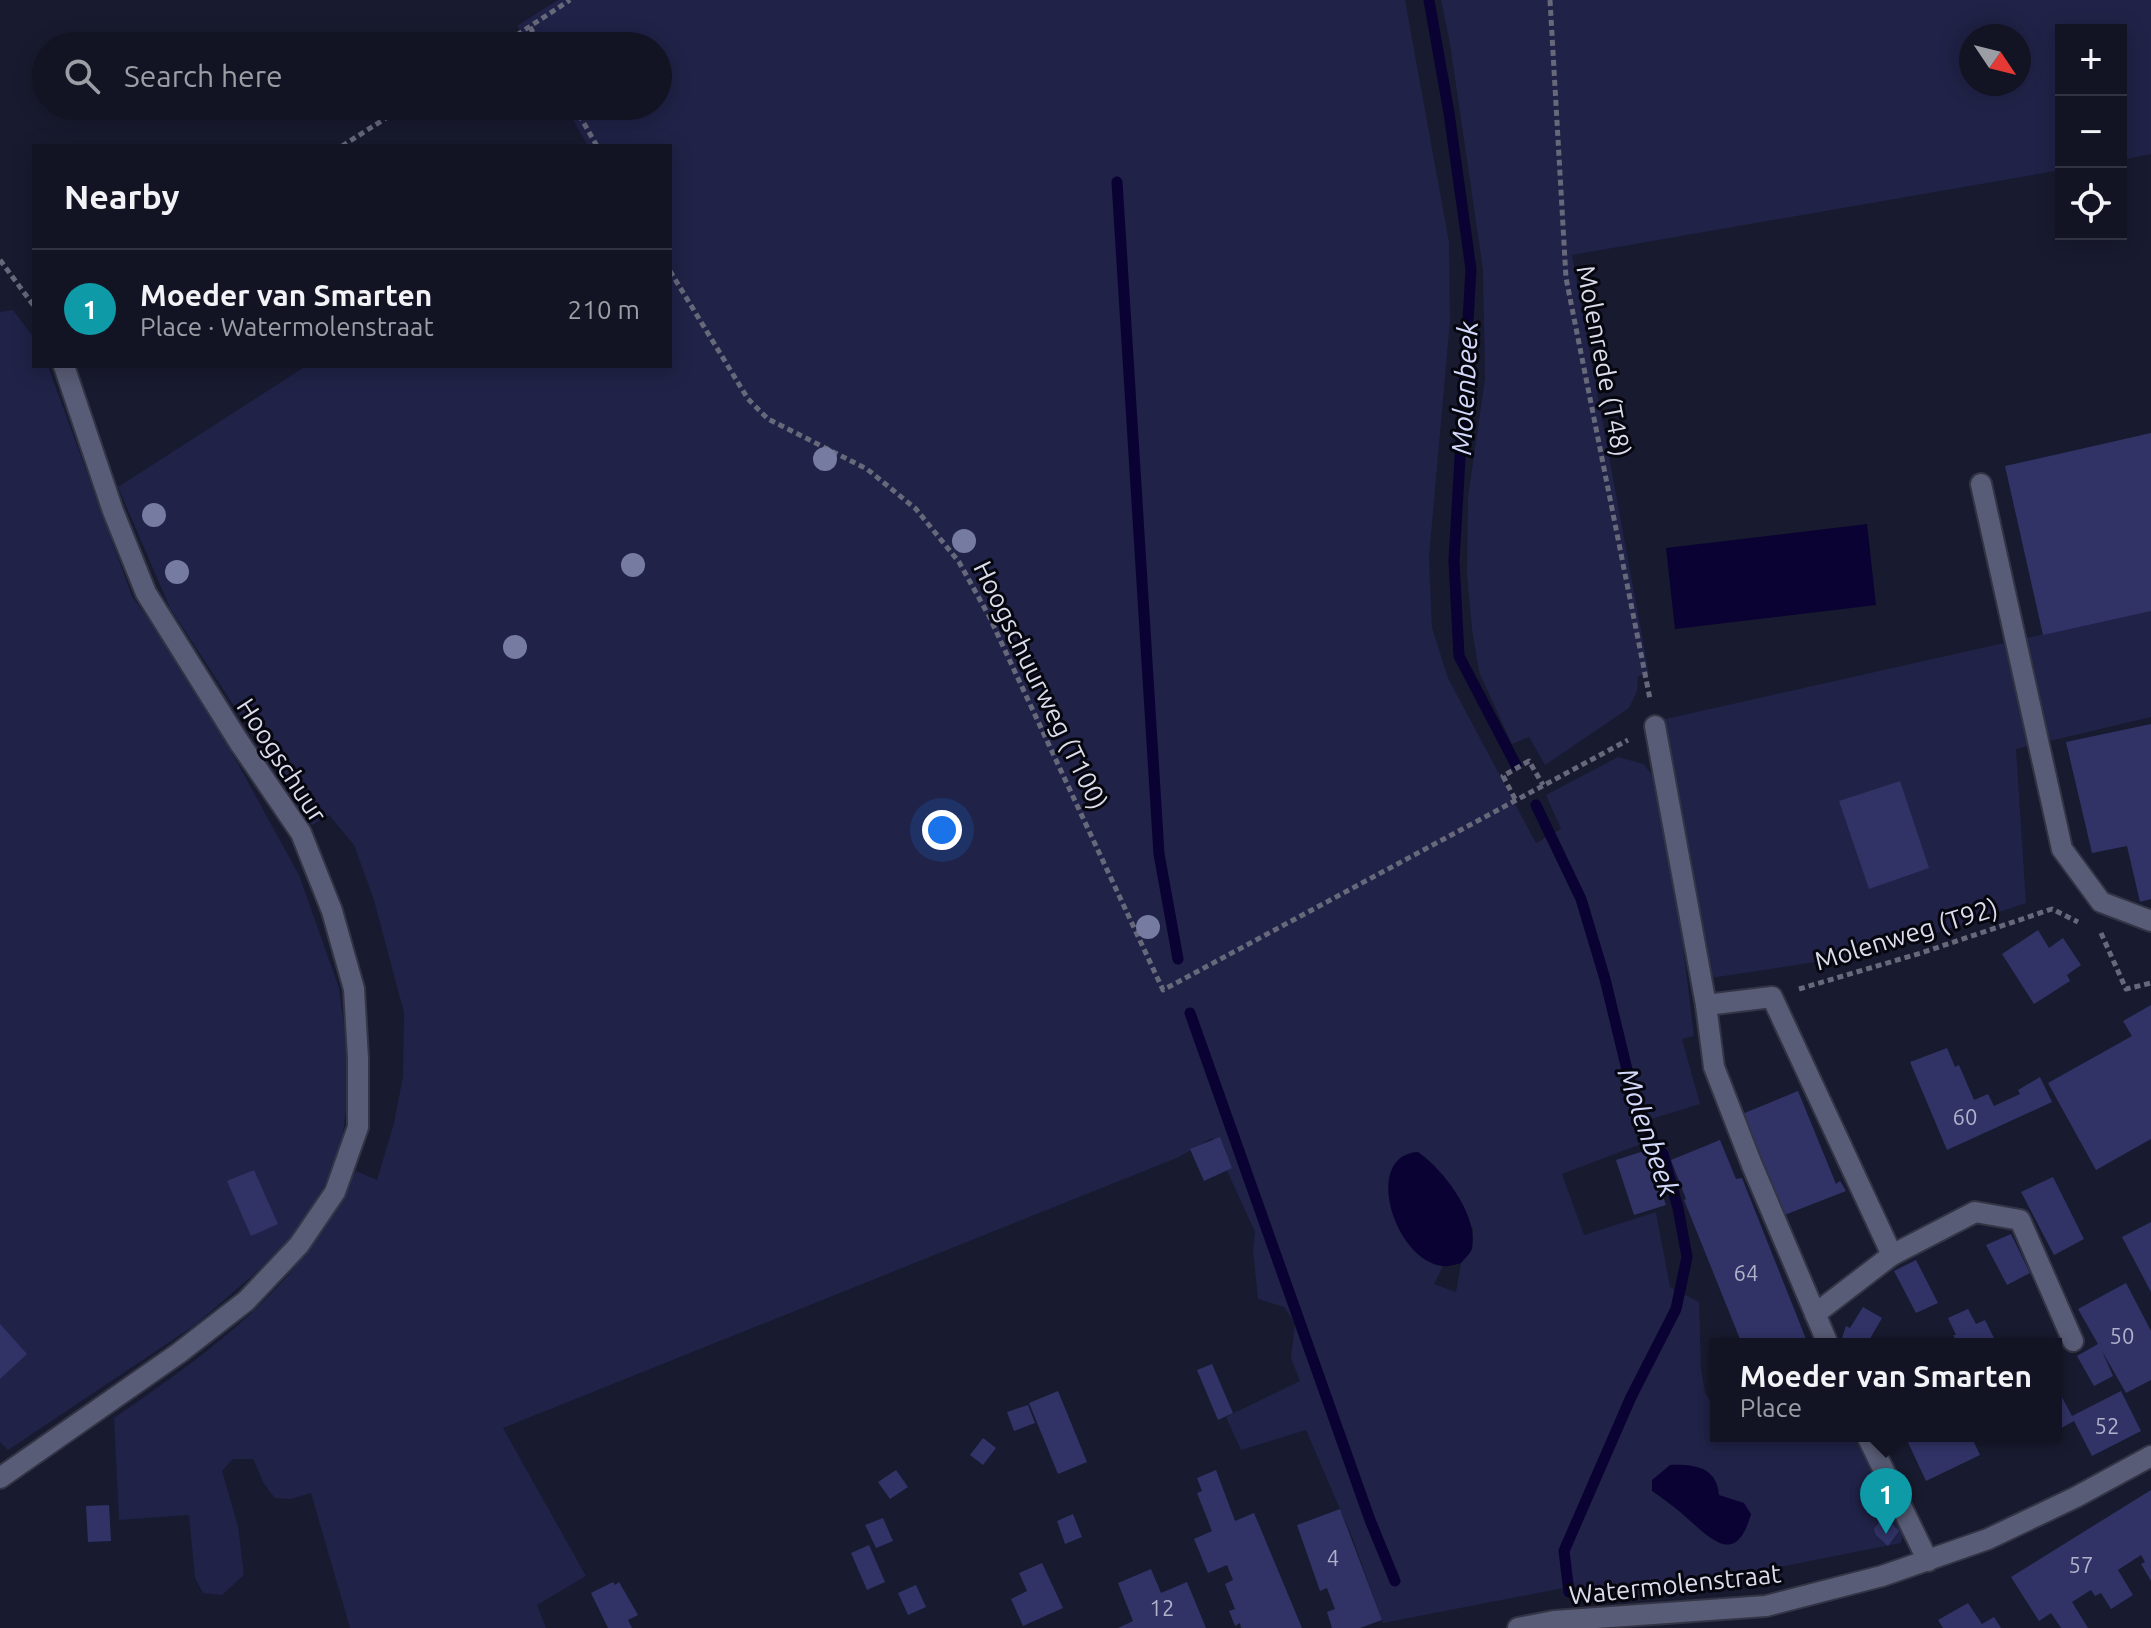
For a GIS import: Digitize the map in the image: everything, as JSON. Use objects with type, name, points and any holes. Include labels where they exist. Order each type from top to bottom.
[{"type":"street","name":"Hoogschuur","points":[[0,1478],[179,1353],[246,1301],[299,1245],[335,1192],[358,1127],[354,989],[332,911],[301,833],[231,730],[146,593],[113,511],[65,368]]},
{"type":"street","points":[[1981,484],[2062,849],[2101,902],[2151,921]]},
{"type":"street","points":[[1655,726],[1706,1005],[1714,1067],[1825,1338]]},
{"type":"street","points":[[1706,1005],[1772,997],[1892,1255]]},
{"type":"street","points":[[1815,1314],[1892,1255],[1975,1212],[2020,1220],[2073,1341]]},
{"type":"street","points":[[1870,1442],[1928,1561]]},
{"type":"street","name":"Watermolenstraat","points":[[1518,1628],[1554,1621],[1766,1606],[1928,1561],[1988,1539],[2076,1497],[2151,1456]]},
{"type":"path","points":[[522,32],[570,0]]},
{"type":"path","name":"Molenrede (T48)","points":[[1550,0],[1566,278],[1655,726]]},
{"type":"path","points":[[530,27],[533,32]]},
{"type":"path","points":[[345,144],[383,120]]},
{"type":"path","points":[[582,120],[596,144]]},
{"type":"path","points":[[0,260],[32,303]]},
{"type":"path","name":"Hoogschuurweg (T100)","points":[[672,274],[748,399],[768,419],[867,469],[916,509],[959,562],[989,616],[1163,990],[1515,799]]},
{"type":"path","points":[[1543,785],[1529,761],[1503,776],[1515,799],[1543,785],[1655,726]]},
{"type":"path","name":"Molenweg (T92)","points":[[1772,997],[1921,953],[2052,909],[2102,934],[2126,989],[2151,983]]},
{"type":"shaded area","points":[[558,0],[1405,0],[1449,242],[1450,321],[1429,557],[1432,628],[1448,678],[1536,843],[1561,829],[1546,795],[1618,757],[1644,764],[1656,781],[1672,855],[1694,1036],[1682,1039],[1700,1104],[1635,1124],[1641,1144],[1562,1174],[1584,1235],[1656,1212],[1670,1287],[1699,1302],[1701,1368],[1705,1393],[1710,1401],[1710,1442],[1856,1442],[1904,1530],[1901,1543],[1689,1585],[1569,1587],[1383,1623],[1352,1537],[1306,1430],[1241,1450],[1226,1417],[1300,1381],[1291,1358],[1295,1323],[1284,1307],[1258,1299],[1253,1250],[1255,1232],[1212,1138],[1179,1157],[503,1428],[586,1576],[537,1605],[546,1628],[350,1628],[311,1493],[291,1499],[275,1498],[264,1484],[253,1459],[233,1459],[222,1471],[238,1526],[244,1575],[222,1595],[203,1593],[195,1578],[189,1515],[119,1520],[114,1418],[198,1358],[276,1289],[319,1235],[356,1171],[377,1180],[394,1123],[403,1076],[404,1013],[374,900],[354,845],[329,815],[312,825],[170,608],[118,487],[303,368],[672,368],[672,144],[587,144],[573,120],[672,120],[672,32],[521,32],[517,26]],"holes":[[[1451,1185],[1473,1229],[1472,1250],[1461,1263],[1456,1292],[1434,1284],[1443,1266],[1429,1261]]]},
{"type":"shaded area","points":[[1441,0],[2151,0],[2151,154],[2127,159],[2127,24],[2055,24],[2055,171],[1572,255],[1649,674],[1638,676],[1637,691],[1629,708],[1545,765],[1529,737],[1512,744],[1479,672],[1472,629],[1467,574],[1468,497],[1485,379],[1483,270]]},
{"type":"shaded area","points":[[13,310],[32,335],[32,368],[49,368],[132,596],[194,684],[299,875],[339,988],[347,1047],[347,1103],[341,1148],[325,1184],[298,1230],[252,1276],[195,1325],[8,1450],[0,1442],[0,312]]},
{"type":"shaded area","points":[[1867,524],[1876,605],[1675,629],[1666,548]]},
{"type":"shaded area","points":[[2151,610],[2151,717],[2016,749],[2026,903],[1880,952],[1711,978],[1661,720]]},
{"type":"shaded area","points":[[1418,1152],[1448,1181],[1465,1208],[1473,1235],[1472,1248],[1461,1263],[1445,1266],[1426,1260],[1399,1229],[1388,1188],[1391,1170],[1401,1158]]},
{"type":"shaded area","points":[[1670,1465],[1703,1469],[1714,1478],[1719,1495],[1744,1503],[1751,1514],[1739,1539],[1732,1544],[1716,1541],[1652,1491],[1652,1480]]},
{"type":"building","points":[[2151,433],[2151,611],[2043,635],[2005,466]]},
{"type":"building","points":[[2151,724],[2151,899],[2140,902],[2127,846],[2092,853],[2066,742]]},
{"type":"building","points":[[1900,781],[1929,868],[1869,889],[1839,801]]},
{"type":"building","points":[[2038,930],[2049,948],[2063,938],[2081,965],[2067,975],[2070,981],[2034,1004],[2002,954]]},
{"type":"building","points":[[2151,1005],[2151,1139],[2096,1170],[2048,1083],[2132,1036],[2123,1021]]},
{"type":"building","points":[[1947,1048],[1955,1067],[1959,1065],[1974,1100],[1988,1094],[1994,1106],[2020,1094],[2018,1090],[2040,1077],[2052,1102],[1947,1150],[1910,1062]]},
{"type":"building","points":[[1798,1091],[1836,1184],[1840,1181],[1846,1191],[1782,1216],[1742,1114]]},
{"type":"building","points":[[1220,1137],[1232,1168],[1204,1181],[1190,1149]]},
{"type":"building","points":[[1720,1140],[1736,1179],[1742,1178],[1806,1338],[1740,1338],[1671,1160]]},
{"type":"building","points":[[1647,1150],[1666,1205],[1634,1215],[1616,1160]]},
{"type":"building","points":[[254,1170],[278,1224],[251,1236],[227,1181]]},
{"type":"building","points":[[2053,1177],[2084,1239],[2054,1255],[2021,1192]]},
{"type":"building","points":[[2151,1222],[2151,1292],[2122,1237]]},
{"type":"building","points":[[2011,1234],[2030,1273],[2007,1285],[1986,1245]]},
{"type":"building","points":[[1916,1260],[1938,1303],[1916,1313],[1894,1271]]},
{"type":"building","points":[[2126,1283],[2151,1331],[2151,1380],[2126,1393],[2102,1351],[2113,1376],[2094,1386],[2077,1356],[2098,1344],[2078,1309]]},
{"type":"building","points":[[1863,1307],[1882,1318],[1870,1338],[1842,1338],[1846,1326],[1850,1328]]},
{"type":"building","points":[[1968,1309],[1976,1324],[1985,1320],[1994,1338],[1955,1338],[1948,1318]]},
{"type":"building","points":[[0,1324],[27,1354],[0,1379]]},
{"type":"building","points":[[1212,1364],[1233,1413],[1218,1420],[1197,1370]]},
{"type":"building","points":[[1058,1391],[1087,1462],[1058,1474],[1029,1403]]},
{"type":"building","points":[[2121,1391],[2141,1431],[2092,1456],[2074,1421],[2062,1428],[2062,1397],[2072,1416]]},
{"type":"building","points":[[1028,1405],[1035,1423],[1014,1431],[1007,1412]]},
{"type":"building","points":[[983,1438],[996,1448],[983,1465],[970,1455]]},
{"type":"building","points":[[1908,1442],[1974,1442],[1980,1455],[1926,1481]]},
{"type":"building","points":[[896,1470],[908,1487],[890,1499],[878,1482]]},
{"type":"building","points":[[1216,1470],[1235,1521],[1254,1513],[1302,1628],[1241,1628],[1240,1623],[1235,1626],[1229,1611],[1235,1609],[1225,1584],[1233,1580],[1227,1565],[1208,1573],[1194,1539],[1212,1531],[1197,1493],[1202,1491],[1197,1478]]},
{"type":"building","points":[[2151,1490],[2151,1581],[2141,1564],[2145,1562],[2141,1555],[2118,1570],[2133,1595],[2111,1609],[2101,1593],[2095,1596],[2091,1590],[2072,1602],[2088,1628],[2061,1628],[2051,1613],[2039,1621],[2011,1577]]},
{"type":"building","points":[[109,1505],[111,1541],[88,1542],[86,1506]]},
{"type":"building","points":[[1340,1509],[1382,1620],[1360,1628],[1332,1628],[1327,1612],[1335,1609],[1327,1588],[1320,1591],[1297,1525]]},
{"type":"building","points":[[1073,1514],[1082,1537],[1065,1544],[1057,1521]]},
{"type":"building","points":[[883,1518],[893,1541],[876,1548],[865,1525]]},
{"type":"building","points":[[1889,1521],[1899,1531],[1888,1546],[1874,1529],[1879,1522]]},
{"type":"building","points":[[869,1545],[885,1582],[867,1590],[851,1553]]},
{"type":"building","points":[[1042,1563],[1063,1608],[1023,1626],[1011,1599],[1027,1591],[1019,1573]]},
{"type":"building","points":[[1151,1569],[1161,1593],[1187,1582],[1206,1628],[1118,1628],[1133,1621],[1118,1583]]},
{"type":"building","points":[[613,1582],[615,1585],[619,1582],[638,1615],[628,1620],[632,1628],[608,1628],[591,1593]]},
{"type":"building","points":[[916,1585],[926,1607],[908,1615],[898,1593]]},
{"type":"building","points":[[1968,1603],[1982,1624],[1994,1617],[2001,1628],[1943,1628],[1938,1620]]},
{"type":"waterway","name":"Molenbeek","points":[[1429,0],[1471,269],[1454,561],[1459,656],[1516,765]]},
{"type":"waterway","points":[[1117,182],[1159,854],[1178,959]]},
{"type":"waterway","name":"Molenbeek","points":[[1536,805],[1581,899],[1605,979],[1631,1086],[1655,1146],[1663,1154],[1687,1257],[1676,1309],[1631,1397],[1564,1551],[1569,1592]]},
{"type":"waterway","points":[[1190,1013],[1370,1520],[1395,1581]]},
{"type":"place","name":"Moeder van Smarten","points":[[1886,1534]]}]
